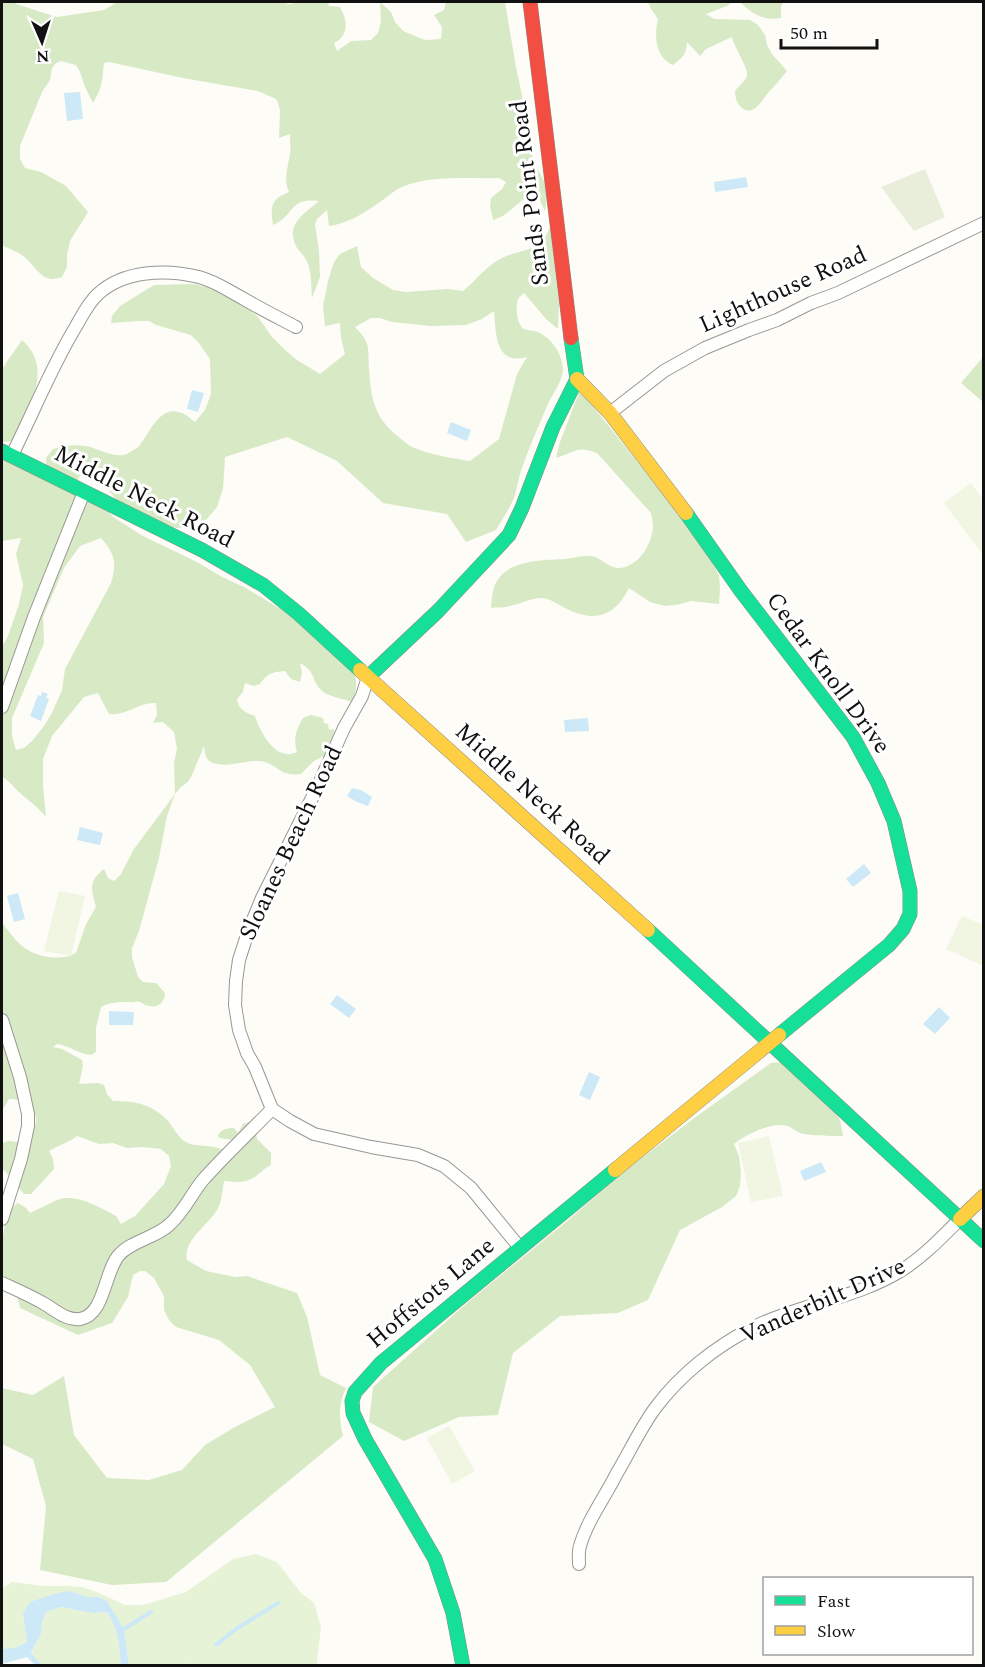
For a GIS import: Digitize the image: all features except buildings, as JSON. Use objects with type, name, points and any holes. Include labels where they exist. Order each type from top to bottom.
[{"type":"street","name":"Sands Point Road","points":[[530,2],[577,379]]},
{"type":"street","name":"Lighthouse Road","points":[[610,413],[664,371],[705,348],[838,293],[984,223]]},
{"type":"street","points":[[7,453],[90,303],[99,293],[131,276],[170,272],[200,277],[296,327]]},
{"type":"street","points":[[368,676],[438,611],[509,535],[522,508],[553,427],[577,379],[610,413]]},
{"type":"street","name":"Cedar Knoll Drive","points":[[610,413],[674,495],[741,591],[853,737],[878,783],[894,821],[910,891],[910,914],[903,929],[889,945],[771,1043]]},
{"type":"street","name":"Middle Neck Road","points":[[7,453],[202,550],[263,585],[299,614],[654,935],[984,1241]]},
{"type":"street","points":[[2,707],[34,617],[84,492]]},
{"type":"street","name":"Sloanes Beach Road","points":[[272,1109],[239,1030],[235,1005],[239,960],[262,898],[344,728],[362,696],[368,676]]},
{"type":"street","points":[[2,1020],[20,1077],[28,1114],[28,1126],[21,1159],[2,1219]]},
{"type":"street","name":"Hoffstots Lane","points":[[463,1665],[453,1613],[435,1559],[365,1439],[353,1413],[352,1401],[355,1392],[381,1363],[771,1043]]},
{"type":"street","points":[[2,1282],[64,1316],[79,1319],[91,1314],[98,1305],[118,1256],[172,1223],[200,1184],[272,1109],[314,1134],[418,1155],[444,1166],[471,1188],[520,1248]]},
{"type":"street","points":[[960,1219],[984,1196]]},
{"type":"street","name":"Vanderbilt Drive","points":[[579,1564],[579,1548],[587,1528],[639,1434],[657,1406],[682,1378],[716,1350],[749,1329],[783,1314],[873,1285],[902,1270],[927,1251],[960,1219]]},
{"type":"green space","points":[[2,2],[15,2],[57,17],[104,10],[117,2],[281,2],[292,4],[328,2],[329,6],[340,7],[346,22],[345,32],[334,43],[337,51],[351,41],[371,40],[378,33],[381,22],[380,2],[391,12],[395,22],[403,31],[425,40],[441,39],[442,27],[434,15],[444,10],[446,2],[505,2],[532,143],[532,156],[547,189],[545,211],[535,190],[503,216],[493,220],[491,198],[502,189],[506,182],[499,178],[450,178],[413,183],[398,189],[360,215],[329,226],[327,210],[315,224],[320,277],[312,298],[309,268],[297,248],[293,233],[294,226],[302,216],[319,201],[309,200],[297,204],[281,221],[273,225],[273,204],[278,197],[289,192],[286,178],[290,134],[279,138],[280,110],[276,99],[258,91],[109,62],[104,63],[100,88],[93,103],[76,65],[61,61],[52,68],[50,80],[42,92],[20,146],[20,159],[25,168],[41,172],[66,186],[88,212],[70,241],[67,267],[62,277],[55,279],[44,277],[21,254],[2,245]]},
{"type":"green space","points":[[648,2],[732,2],[706,14],[714,19],[750,20],[758,25],[765,35],[772,54],[787,71],[754,109],[746,110],[742,108],[735,96],[735,91],[746,78],[747,73],[732,37],[706,49],[700,56],[687,42],[683,55],[673,65],[662,57],[659,51],[656,39],[658,19]]},
{"type":"green space","points":[[740,2],[783,2],[781,18],[759,16]]},
{"type":"green space","points":[[925,169],[945,217],[914,231],[881,187]]},
{"type":"green space","points":[[550,227],[559,304],[558,329],[546,319],[524,293],[518,299],[517,311],[522,327],[543,335],[555,347],[562,362],[563,373],[527,453],[514,498],[496,530],[466,542],[447,514],[383,503],[337,461],[287,437],[225,457],[223,489],[217,507],[207,519],[193,527],[176,528],[124,508],[110,492],[102,470],[89,469],[80,476],[77,485],[113,517],[143,536],[244,587],[292,616],[354,669],[356,686],[353,702],[321,690],[309,670],[300,663],[302,673],[300,682],[291,679],[285,671],[271,674],[265,677],[260,684],[254,686],[245,683],[243,692],[237,699],[239,705],[246,712],[255,716],[266,739],[281,753],[297,752],[296,734],[303,718],[311,715],[323,718],[329,730],[334,729],[335,736],[324,756],[314,761],[301,774],[287,773],[270,764],[258,761],[216,764],[208,759],[204,746],[192,775],[175,794],[174,763],[177,749],[174,732],[163,722],[153,723],[157,715],[156,703],[109,714],[98,693],[84,697],[52,736],[43,759],[46,817],[2,777],[2,647],[19,604],[23,585],[16,554],[21,538],[2,541],[2,459],[46,465],[46,458],[53,449],[73,445],[122,455],[139,446],[162,415],[168,412],[176,411],[195,422],[205,410],[211,394],[210,359],[198,342],[191,335],[149,321],[111,323],[112,316],[120,306],[154,285],[195,284],[221,291],[242,302],[258,317],[272,337],[285,350],[320,374],[345,354],[340,323],[325,326],[323,306],[334,262],[340,254],[357,246],[361,267],[373,278],[393,290],[406,292],[448,289],[463,291],[495,262],[541,242]],"holes":[[[494,311],[497,338],[503,352],[516,359],[527,357],[517,374],[499,439],[470,461],[432,454],[409,445],[385,424],[376,408],[371,390],[368,346],[355,327],[371,318],[430,326],[466,325]],[[101,538],[113,559],[114,570],[111,583],[65,669],[62,690],[52,713],[32,741],[24,748],[16,750],[12,736],[12,718],[44,643],[43,617],[64,568],[80,546]]]},
{"type":"green space","points":[[22,340],[31,351],[36,363],[38,375],[36,388],[16,438],[2,442],[2,365],[4,367]]},
{"type":"green space","points":[[983,357],[983,402],[961,383]]},
{"type":"green space","points":[[580,390],[697,537],[719,575],[719,604],[691,601],[665,606],[650,602],[629,588],[624,598],[611,611],[596,616],[577,613],[542,598],[508,607],[491,608],[497,581],[503,574],[518,565],[589,556],[617,568],[624,567],[631,565],[642,555],[650,541],[653,527],[651,513],[597,453],[580,449],[556,458]]},
{"type":"green space","points":[[971,483],[983,500],[983,555],[944,503]]},
{"type":"green space","points":[[175,794],[167,816],[159,858],[139,931],[132,948],[132,957],[138,977],[143,982],[156,983],[165,993],[164,999],[155,1006],[137,1002],[115,1003],[101,1007],[96,1028],[96,1052],[91,1055],[57,1044],[53,1047],[62,1049],[82,1060],[79,1084],[98,1083],[104,1085],[113,1101],[137,1103],[150,1107],[163,1116],[188,1143],[221,1149],[227,1147],[233,1140],[219,1138],[221,1131],[234,1128],[238,1133],[243,1124],[254,1122],[257,1139],[271,1153],[271,1165],[249,1180],[224,1181],[219,1206],[191,1241],[187,1260],[206,1271],[235,1277],[247,1276],[297,1293],[307,1317],[320,1375],[346,1388],[340,1412],[343,1436],[166,1582],[112,1585],[40,1570],[46,1506],[33,1459],[2,1444],[2,1388],[33,1395],[64,1376],[74,1435],[107,1478],[149,1480],[182,1470],[205,1445],[275,1407],[250,1365],[219,1340],[176,1327],[169,1320],[164,1310],[164,1296],[154,1278],[145,1271],[133,1275],[128,1297],[112,1323],[78,1335],[20,1308],[14,1284],[2,1274],[5,1225],[12,1208],[18,1203],[30,1213],[57,1200],[72,1198],[95,1205],[116,1216],[121,1224],[135,1216],[164,1184],[171,1166],[169,1156],[161,1149],[127,1148],[113,1143],[99,1144],[77,1136],[49,1151],[54,1169],[31,1194],[24,1194],[2,1170],[2,1143],[19,1142],[31,1137],[36,1120],[32,1109],[26,1103],[18,1100],[9,1099],[2,1111],[2,923],[18,943],[33,953],[55,958],[76,953],[86,924],[96,907],[92,891],[95,878],[104,869],[108,878],[114,881],[121,874],[134,849]]},
{"type":"green space","points":[[59,891],[85,896],[71,956],[44,951]]},
{"type":"green space","points":[[962,916],[983,925],[983,966],[946,949]]},
{"type":"green space","points":[[782,1062],[829,1105],[840,1120],[843,1136],[805,1134],[789,1127],[774,1125],[752,1133],[734,1144],[739,1156],[741,1172],[740,1186],[736,1196],[722,1207],[680,1230],[648,1300],[618,1313],[560,1316],[513,1353],[498,1415],[459,1417],[404,1441],[369,1422],[373,1387],[468,1302],[631,1166],[771,1063]]},
{"type":"green space","points":[[769,1136],[783,1196],[751,1202],[738,1143]]},
{"type":"green space","points":[[449,1426],[475,1471],[452,1484],[427,1438]]},
{"type":"green space","points":[[256,1554],[277,1562],[301,1593],[314,1603],[321,1627],[318,1665],[187,1665],[189,1663],[185,1666],[129,1665],[124,1629],[107,1601],[99,1597],[88,1597],[69,1591],[23,1615],[27,1642],[12,1649],[2,1649],[2,1588],[12,1582],[82,1587],[125,1605],[143,1605],[186,1592],[233,1559]]},
{"type":"green space","points":[[61,1607],[93,1613],[107,1612],[116,1631],[121,1665],[42,1665],[31,1654],[41,1634],[46,1612]]},
{"type":"water","points":[[80,92],[83,119],[67,121],[64,93]]},
{"type":"water","points":[[746,177],[748,187],[715,192],[714,182]]},
{"type":"water","points":[[192,390],[204,393],[198,412],[187,409]]},
{"type":"water","points":[[451,422],[471,430],[467,441],[447,433]]},
{"type":"water","points":[[42,692],[48,694],[46,698],[49,699],[41,721],[30,716],[38,695],[41,696]]},
{"type":"water","points":[[588,718],[589,731],[565,732],[564,720]]},
{"type":"water","points":[[352,788],[361,790],[372,797],[368,806],[347,796]]},
{"type":"water","points":[[80,827],[103,833],[100,845],[77,840]]},
{"type":"water","points":[[864,864],[871,873],[853,887],[846,879]]},
{"type":"water","points":[[18,893],[25,919],[14,922],[7,896]]},
{"type":"water","points":[[337,995],[356,1009],[349,1018],[330,1004]]},
{"type":"water","points":[[939,1007],[950,1018],[935,1034],[923,1024]]},
{"type":"water","points":[[109,1011],[134,1012],[133,1025],[109,1025]]},
{"type":"water","points":[[589,1072],[600,1077],[590,1100],[579,1095]]},
{"type":"water","points":[[821,1162],[826,1172],[804,1181],[800,1171]]},
{"type":"water","points":[[69,1591],[88,1597],[99,1597],[107,1601],[124,1629],[129,1665],[121,1665],[116,1632],[107,1612],[93,1613],[61,1607],[46,1612],[41,1634],[31,1653],[42,1665],[35,1665],[27,1657],[2,1664],[2,1649],[15,1648],[27,1642],[23,1614],[30,1602]]},
{"type":"waterway","points":[[216,1645],[236,1629],[278,1603]]},
{"type":"waterway","points":[[124,1629],[151,1612]]},
{"type":"traffic: fast","points":[[368,677],[438,611],[509,535],[522,508],[553,427],[577,379],[571,338]]},
{"type":"traffic: fast","points":[[2,451],[202,550],[263,585],[299,614],[360,670]]},
{"type":"traffic: fast","points":[[686,513],[741,591],[853,737],[878,783],[894,821],[910,891],[910,914],[903,929],[889,945],[779,1035]]},
{"type":"traffic: fast","points":[[648,930],[984,1241]]},
{"type":"traffic: fast","points":[[463,1666],[453,1613],[435,1559],[365,1439],[353,1413],[352,1401],[355,1392],[381,1363],[615,1170]]},
{"type":"traffic: slow","points":[[577,379],[610,413],[686,513]]},
{"type":"traffic: slow","points":[[360,670],[648,930]]},
{"type":"traffic: slow","points":[[615,1170],[779,1035]]},
{"type":"traffic: slow","points":[[960,1219],[984,1196]]},
{"type":"traffic: jam","points":[[530,2],[571,338]]}]
